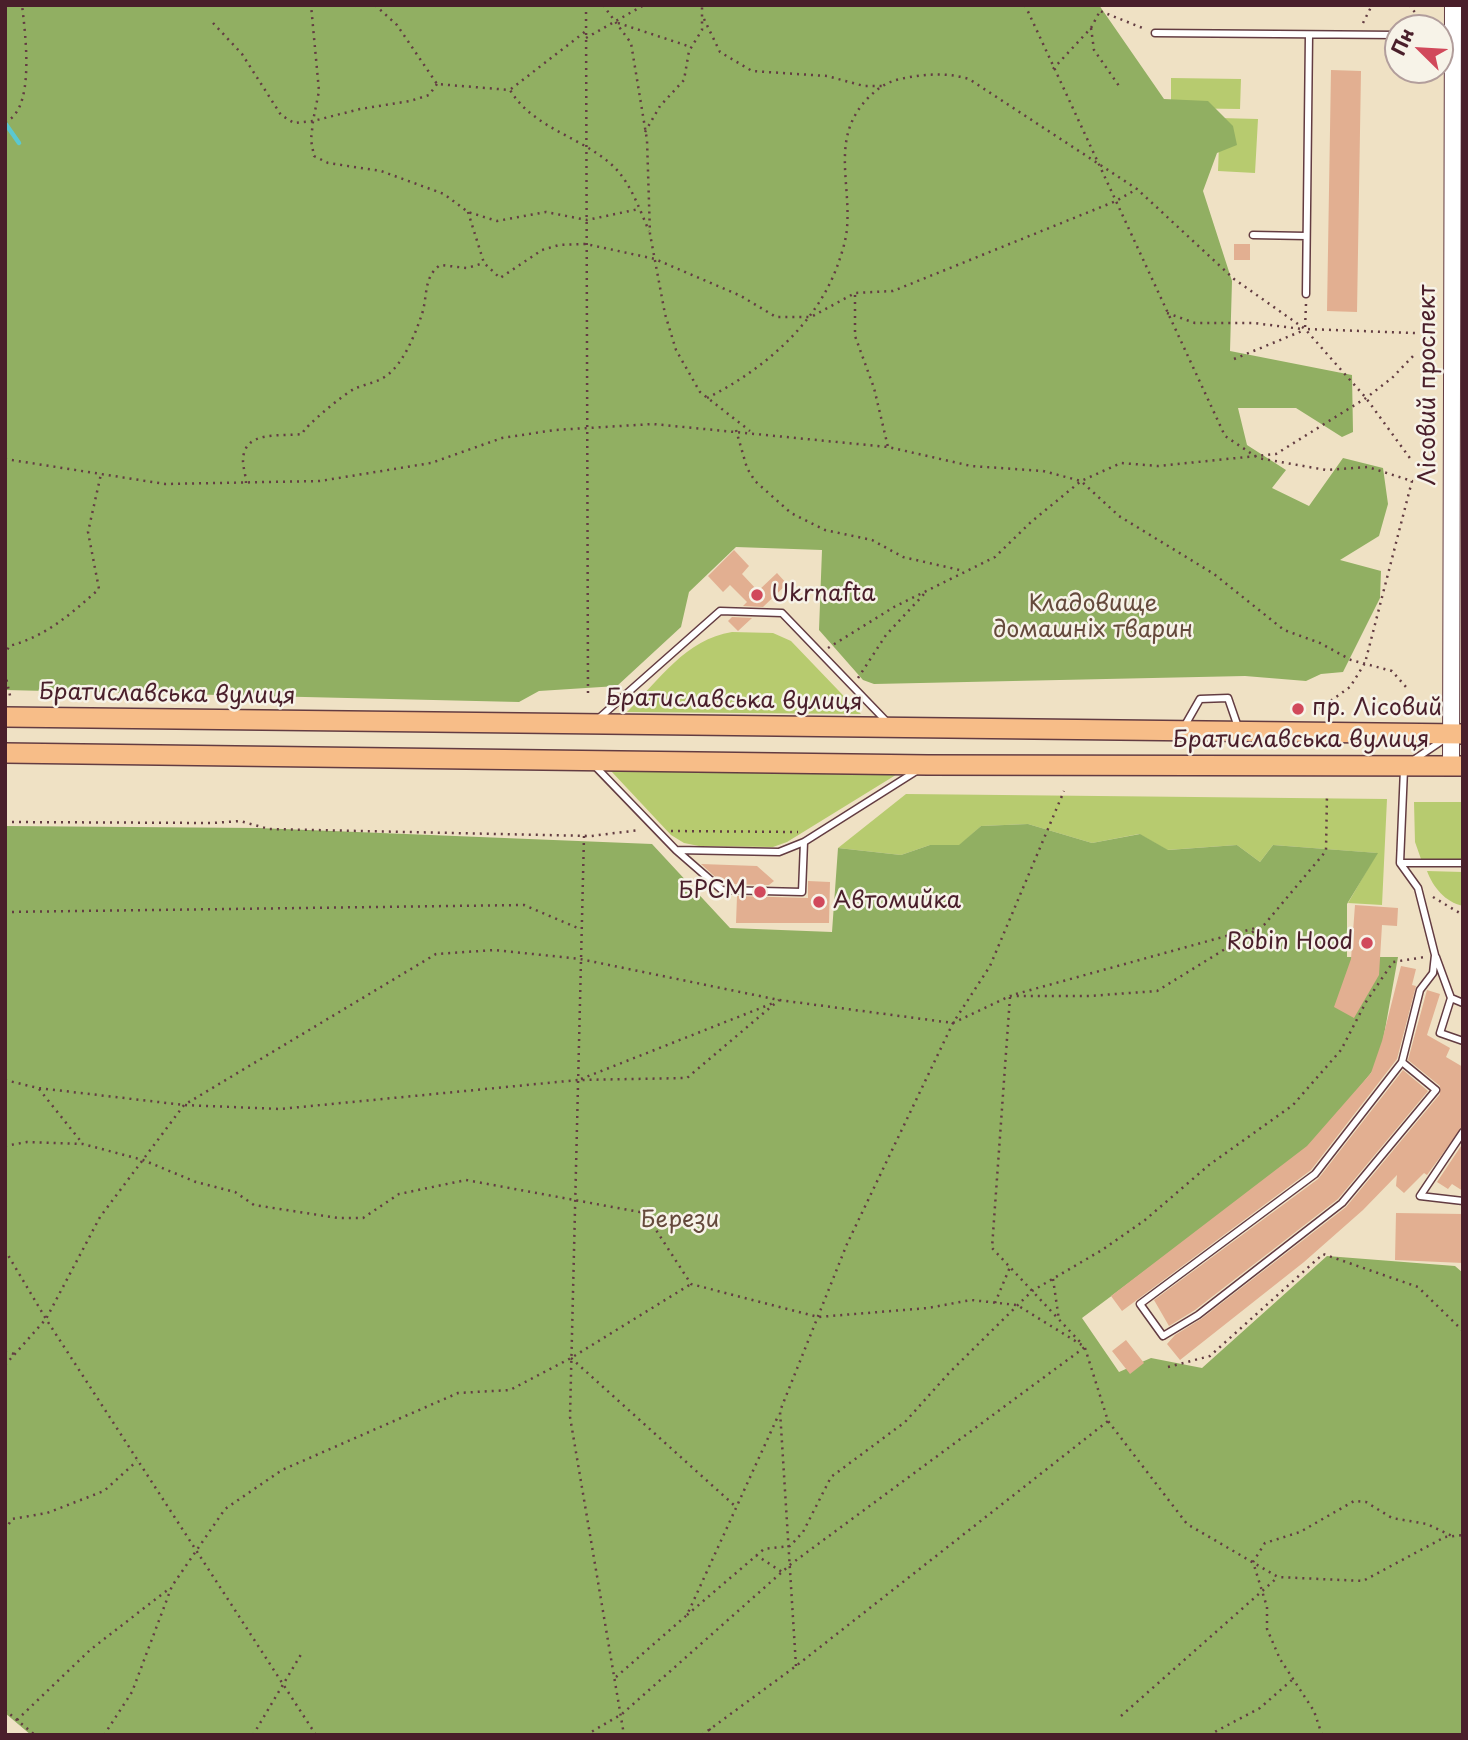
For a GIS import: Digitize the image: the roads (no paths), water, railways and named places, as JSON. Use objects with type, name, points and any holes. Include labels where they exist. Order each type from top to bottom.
[{"type":"main road","name":"Братиславська вулиця","points":[[8,710],[592,723],[1457,734]]},
{"type":"main road","name":"Братиславська вулиця","points":[[5,753],[928,765],[1457,766]]},
{"type":"street","name":"Лісовий проспект","points":[[1453,84],[1457,406],[1457,766]]},
{"type":"lane","points":[[1155,33],[1384,35]]},
{"type":"lane","points":[[1306,294],[1309,35]]},
{"type":"lane","points":[[1252,236],[1306,236]]},
{"type":"lane","points":[[592,723],[628,696],[720,611],[782,614],[892,727]]},
{"type":"lane","points":[[1182,731],[1200,699],[1228,698],[1240,732]]},
{"type":"lane","points":[[1457,734],[1405,766],[1400,863],[1418,888],[1436,956],[1451,998],[1440,1033],[1463,1041]]},
{"type":"lane","points":[[589,760],[676,850],[722,890],[802,892],[804,842]]},
{"type":"lane","points":[[676,850],[779,852],[804,842],[928,765]]},
{"type":"lane","points":[[1400,863],[1463,863]]},
{"type":"lane","points":[[1402,1062],[1436,1090],[1398,1139],[1342,1203],[1198,1315],[1163,1336],[1140,1304],[1315,1174],[1402,1062],[1420,990],[1433,973],[1436,956]]},
{"type":"lane","points":[[1451,998],[1463,1003]]},
{"type":"lane","points":[[1463,1132],[1420,1196],[1463,1201]]},
{"type":"waterway","points":[[5,123],[19,143]]},
{"type":"place","name":"Ukrnafta","points":[[757,595]]},
{"type":"place","name":"пр. Лісовий","points":[[1298,709]]},
{"type":"place","name":"БРСМ","points":[[760,892]]},
{"type":"place","name":"Автомийка","points":[[819,902]]},
{"type":"place","name":"Robin Hood","points":[[1367,943]]},
{"type":"park label","name":"Кладовище домашніх тварин","points":[[1093,618]]},
{"type":"park label","name":"Берези","points":[[680,1221]]}]
